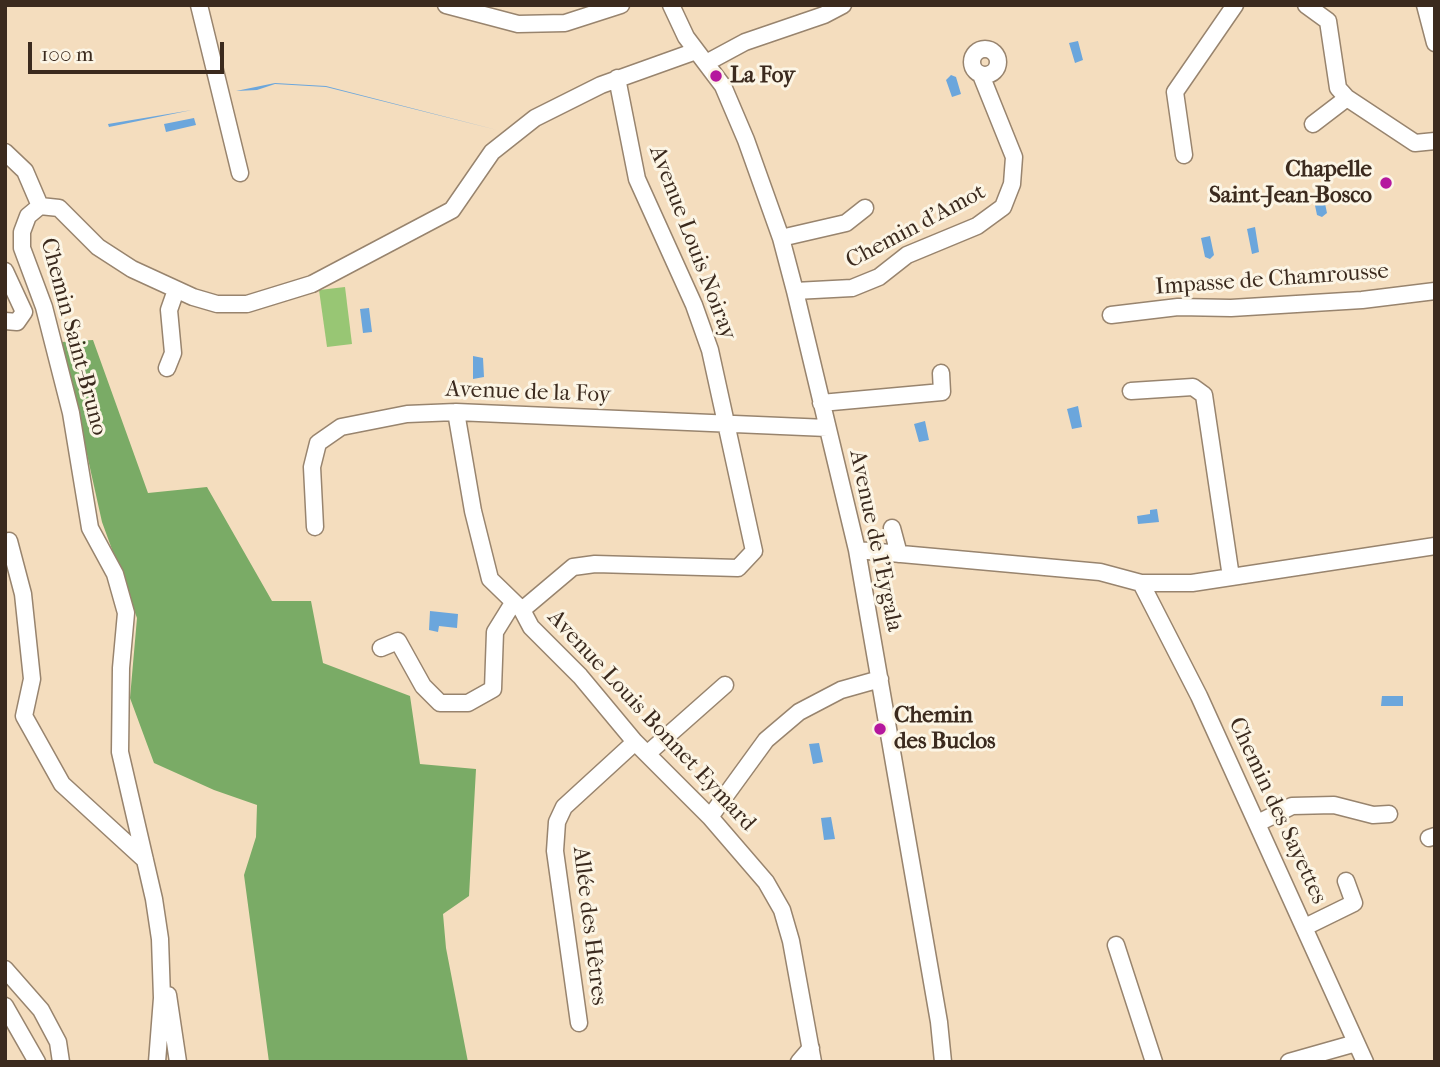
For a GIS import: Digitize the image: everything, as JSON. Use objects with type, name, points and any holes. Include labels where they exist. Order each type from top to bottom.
[{"type":"street","points":[[199,5],[240,173]]},
{"type":"street","points":[[448,6],[518,24],[565,23],[621,5]]},
{"type":"street","name":"Avenue de l'Eygala","points":[[671,5],[685,37],[723,86],[746,140],[781,238],[795,291],[856,551],[880,679],[943,1062]]},
{"type":"street","name":"Chemin Saint-Bruno","points":[[157,1062],[162,988],[156,912],[121,752],[121,668],[126,613],[115,574],[90,528],[71,413],[44,307],[22,248],[22,232],[29,216],[40,206],[60,208],[98,247],[132,269],[176,290],[217,304],[247,304],[312,284],[452,210],[492,152],[535,118],[617,78],[701,57],[824,15],[843,5]]},
{"type":"street","points":[[1184,155],[1175,92],[1235,5]]},
{"type":"street","points":[[1306,5],[1328,21],[1338,88],[1347,98],[1415,143],[1435,141]]},
{"type":"street","points":[[1425,5],[1435,43]]},
{"type":"street","name":"Chemin d'Amot","points":[[795,291],[852,288],[879,277],[908,255],[977,226],[1003,207],[1012,184],[1014,156],[981,75]]},
{"type":"street","name":"Avenue Louis Noiray","points":[[518,606],[573,567],[595,564],[738,568],[754,551],[710,350],[694,305],[637,179],[617,78]]},
{"type":"street","points":[[1313,124],[1347,98]]},
{"type":"street","points":[[5,152],[25,171],[40,206]]},
{"type":"street","points":[[781,238],[846,222],[864,208]]},
{"type":"street","points":[[5,271],[24,312],[17,322],[5,321]]},
{"type":"street","points":[[167,368],[173,353],[169,310],[176,290]]},
{"type":"street","name":"Impasse de Chamrousse","points":[[1111,315],[1178,307],[1231,308],[1362,300],[1435,291]]},
{"type":"street","points":[[821,403],[942,392],[941,373]]},
{"type":"street","points":[[1131,391],[1194,387],[1204,396],[1231,577]]},
{"type":"street","name":"Avenue de la Foy","points":[[315,527],[312,467],[318,443],[341,427],[407,414],[456,412],[827,428]]},
{"type":"street","name":"Avenue Louis Bonnet Eymard","points":[[456,412],[473,511],[490,579],[518,606],[531,627],[580,676],[641,748],[710,817],[765,882],[782,910],[791,941],[812,1055]]},
{"type":"street","points":[[892,528],[899,554]]},
{"type":"street","points":[[9,541],[23,594],[32,679],[24,716],[62,784],[145,860]]},
{"type":"street","points":[[856,551],[1100,572],[1141,583],[1192,583],[1435,546]]},
{"type":"street","name":"Chemin des Sayettes","points":[[1141,583],[1194,684],[1365,1062]]},
{"type":"street","points":[[381,648],[398,641],[423,686],[440,703],[468,703],[493,690],[495,632],[518,606]]},
{"type":"street","points":[[710,817],[766,740],[799,712],[841,690],[880,679]]},
{"type":"street","name":"Allée des Hêtres","points":[[579,1023],[555,851],[557,822],[564,807],[724,685]]},
{"type":"street","points":[[1258,823],[1292,806],[1334,805],[1373,815],[1389,814]]},
{"type":"street","points":[[1305,927],[1354,903],[1346,881]]},
{"type":"street","points":[[1116,945],[1154,1062]]},
{"type":"street","points":[[5,969],[41,1010],[58,1042],[61,1062]]},
{"type":"street","points":[[162,988],[167,991],[172,1013],[178,1062]]},
{"type":"street","points":[[5,1006],[37,1062]]},
{"type":"street","points":[[1289,1062],[1356,1043]]},
{"type":"street","points":[[799,1062],[812,1055]]},
{"type":"green space","points":[[345,287],[352,344],[327,347],[319,290]]},
{"type":"green space","points":[[93,340],[148,493],[207,487],[272,601],[311,601],[323,663],[410,696],[420,764],[476,769],[469,896],[443,914],[446,948],[468,1062],[269,1062],[244,875],[256,837],[257,805],[214,790],[154,763],[130,698],[137,618],[102,522],[62,342]]},
{"type":"water","points":[[1078,41],[1083,60],[1075,63],[1069,43]]},
{"type":"water","points":[[951,75],[956,77],[961,94],[952,97],[946,80]]},
{"type":"water","points":[[275,83],[326,86],[497,130],[326,87],[275,84],[257,90],[236,91]]},
{"type":"water","points":[[192,110],[109,127],[108,124]]},
{"type":"water","points":[[194,118],[196,125],[166,132],[164,124]]},
{"type":"water","points":[[1323,194],[1327,213],[1322,217],[1317,215],[1313,196]]},
{"type":"water","points":[[1255,227],[1259,252],[1252,254],[1247,229]]},
{"type":"water","points":[[1210,236],[1214,255],[1210,259],[1205,257],[1201,238]]},
{"type":"water","points":[[369,308],[372,332],[363,333],[360,309]]},
{"type":"water","points":[[473,356],[483,358],[484,377],[473,379]]},
{"type":"water","points":[[1078,406],[1082,427],[1072,429],[1067,409]]},
{"type":"water","points":[[925,421],[929,440],[919,442],[914,424]]},
{"type":"water","points":[[1157,509],[1159,522],[1138,524],[1137,516],[1150,514],[1150,510]]},
{"type":"water","points":[[430,611],[458,614],[457,628],[439,626],[438,632],[429,630]]},
{"type":"water","points":[[1382,696],[1403,696],[1403,706],[1381,706]]},
{"type":"water","points":[[819,743],[823,762],[813,764],[809,744]]},
{"type":"water","points":[[831,817],[835,839],[824,840],[821,818]]},
{"type":"place","name":"La Foy","points":[[716,76]]},
{"type":"place","name":"Chapelle Saint-Jean-Bosco","points":[[1386,183]]},
{"type":"place","name":"Chemin des Buclos","points":[[880,729]]}]
